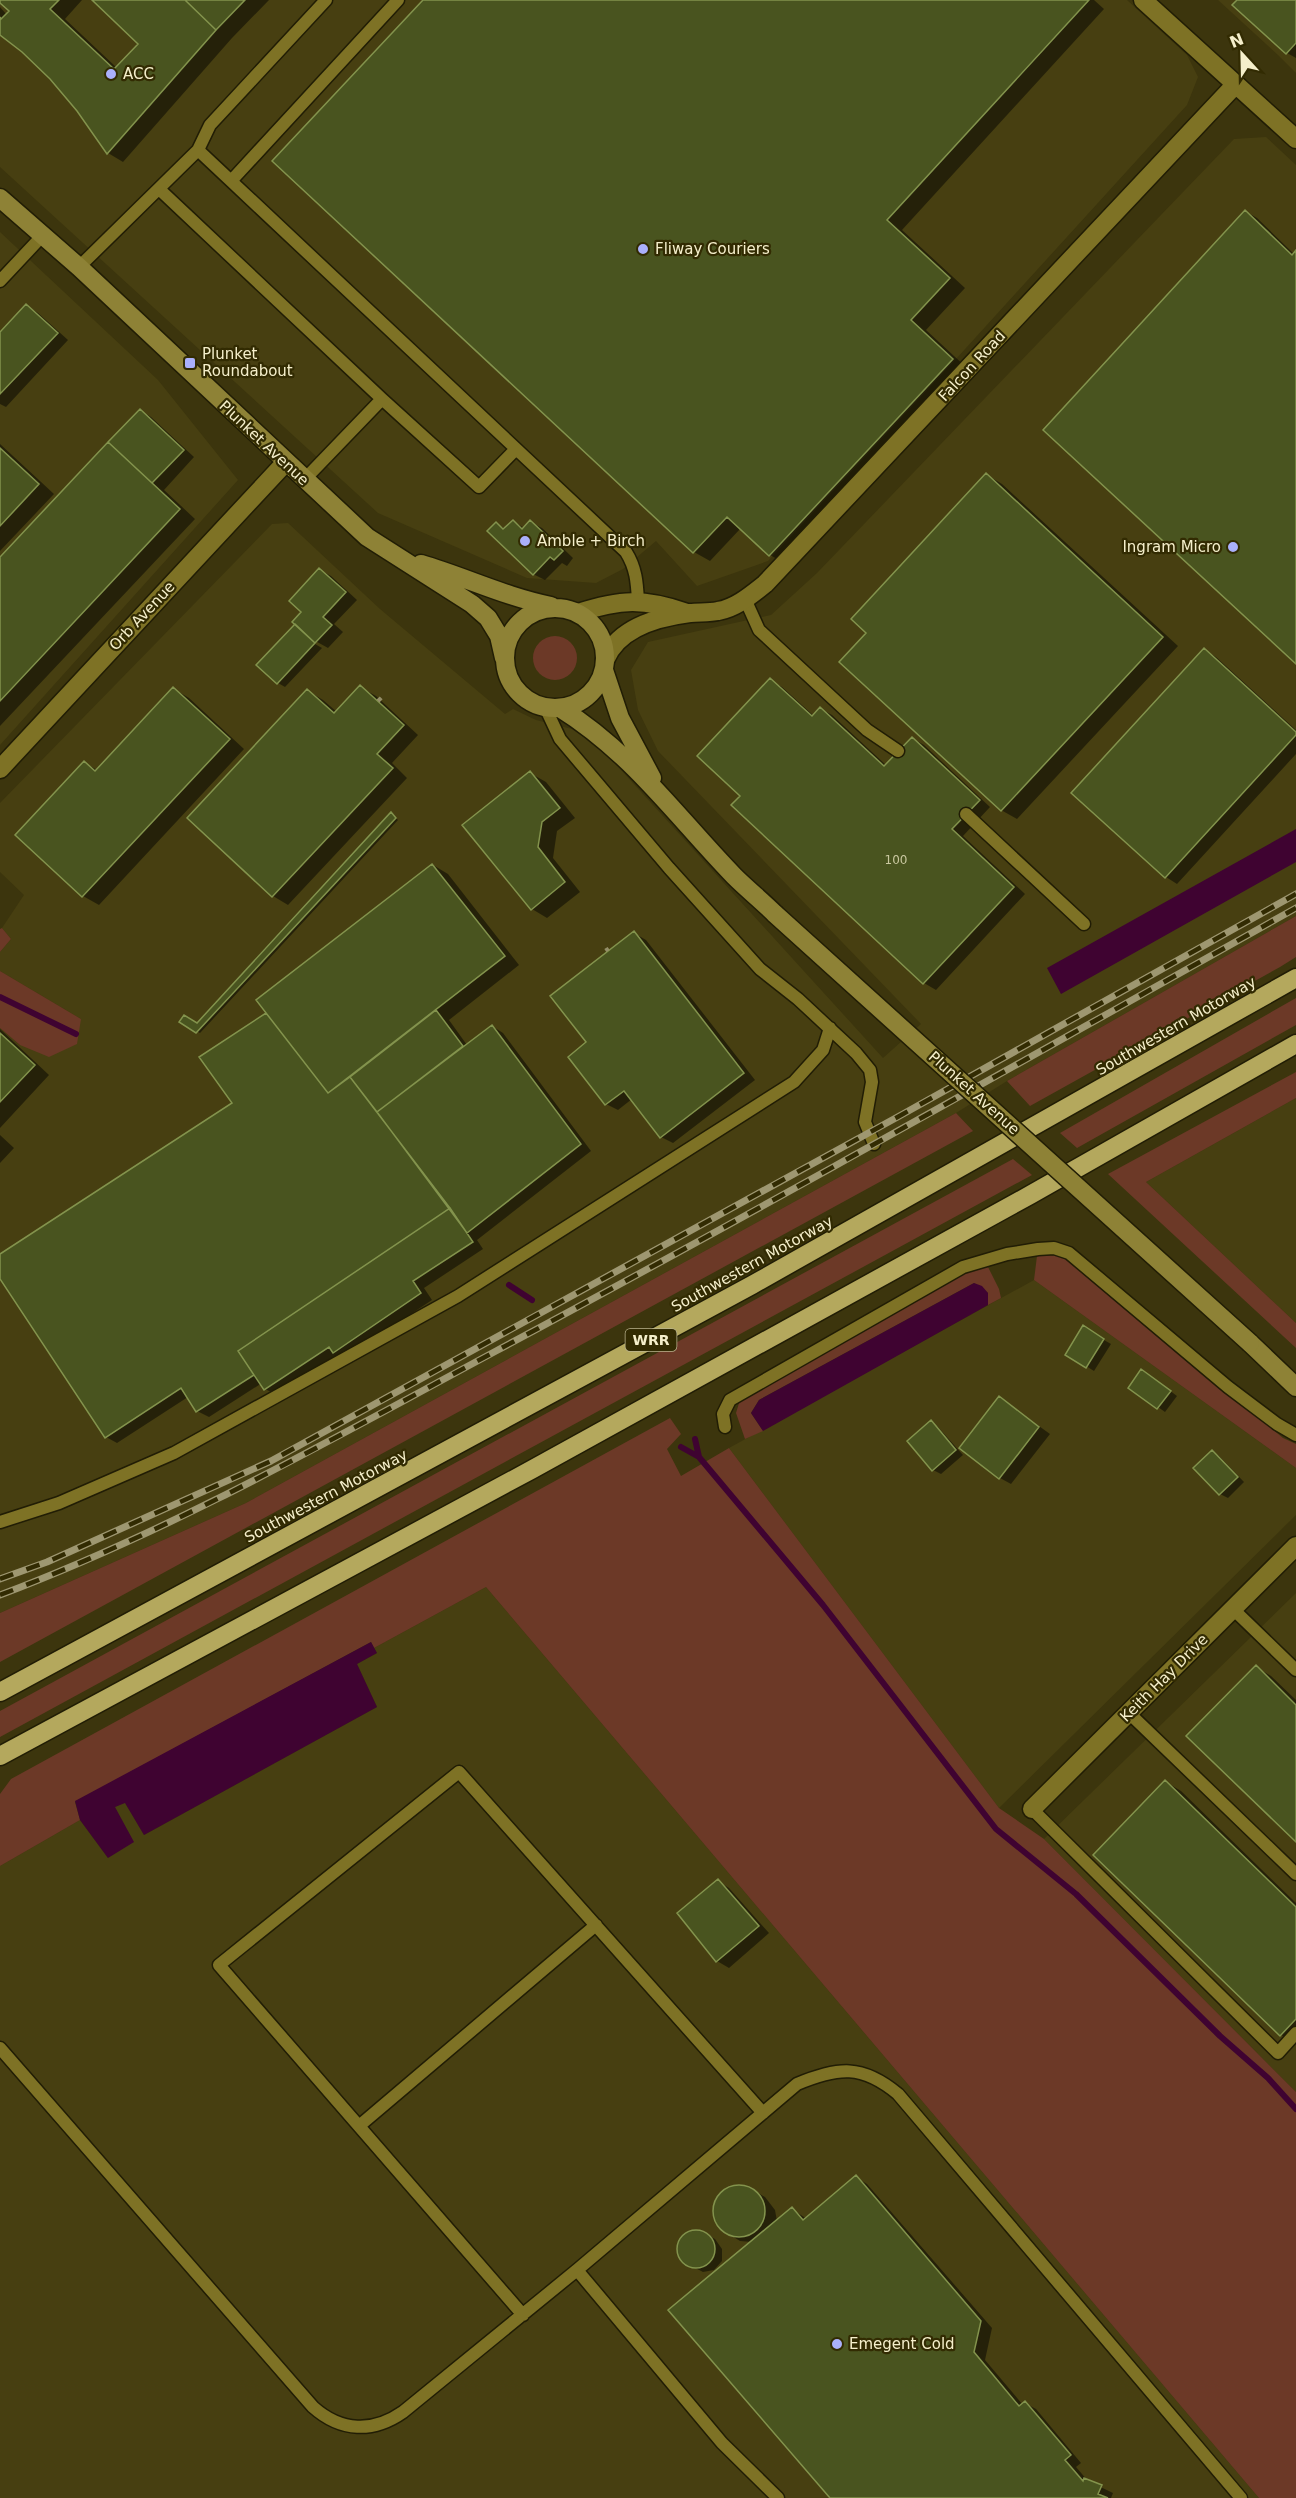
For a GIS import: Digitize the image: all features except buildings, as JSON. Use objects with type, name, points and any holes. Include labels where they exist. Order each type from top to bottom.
[{"type":"highway","name":"Southwestern Motorway","points":[[0,1692],[732,1296],[1296,978]]},
{"type":"highway","points":[[0,1756],[541,1465],[1020,1201],[1296,1044]]},
{"type":"main road","name":"Plunket Avenue","points":[[0,198],[79,267],[285,463],[367,537],[472,604],[488,618],[499,636],[504,658]]},
{"type":"main road","name":"Plunket Avenue","points":[[402,558],[467,578],[523,600],[554,607]]},
{"type":"main road","points":[[554,607],[578,613],[590,621],[599,633],[604,646],[604,665],[598,684],[588,696],[575,704],[552,708],[528,701],[515,690],[507,675],[504,658],[506,642],[513,628],[525,617],[539,610],[554,607]]},
{"type":"main road","name":"Plunket Avenue","points":[[604,665],[610,694],[620,718],[660,792]]},
{"type":"main road","name":"Plunket Avenue","points":[[552,708],[608,741],[660,792],[736,878],[1296,1387]]},
{"type":"street","points":[[1143,0],[1296,139]]},
{"type":"street","name":"Falcon Road","points":[[604,665],[617,640],[637,627],[688,613],[717,611],[745,599],[780,569],[1235,85]]},
{"type":"street","name":"Orb Avenue","points":[[0,769],[285,463]]},
{"type":"street","name":"Falcon Road","points":[[578,613],[606,604],[638,601],[664,605],[688,613]]},
{"type":"street","name":"Keith Hay Drive","points":[[1032,1809],[1296,1546]]},
{"type":"lane","points":[[79,267],[198,150],[210,125],[326,0]]},
{"type":"lane","points":[[231,181],[398,0]]},
{"type":"lane","points":[[198,150],[626,552],[634,564],[638,601]]},
{"type":"lane","points":[[159,189],[479,487],[516,449]]},
{"type":"lane","points":[[0,281],[43,235]]},
{"type":"lane","points":[[304,480],[382,399]]},
{"type":"lane","points":[[745,599],[759,630],[867,730],[898,751]]},
{"type":"lane","points":[[552,708],[560,739],[629,823],[760,969],[830,1028],[870,1070],[872,1082],[865,1122],[874,1144]]},
{"type":"lane","points":[[966,814],[1084,924]]},
{"type":"lane","points":[[0,1522],[59,1503],[174,1454],[458,1296],[794,1082],[823,1050],[830,1028]]},
{"type":"lane","points":[[725,1427],[723,1414],[730,1400],[963,1267],[1007,1254],[1054,1248],[1069,1253],[1228,1387],[1276,1424],[1296,1435]]},
{"type":"lane","points":[[1233,1609],[1296,1670]]},
{"type":"lane","points":[[1130,1713],[1296,1874]]},
{"type":"lane","points":[[523,2315],[219,1965],[459,1772],[763,2113]]},
{"type":"lane","points":[[1032,1809],[1278,2053],[1296,2033]]},
{"type":"lane","points":[[359,2126],[596,1925]]},
{"type":"lane","points":[[0,2048],[313,2407],[331,2421],[361,2426],[388,2422],[523,2315],[797,2084],[828,2072],[844,2071],[875,2079],[898,2094],[1238,2494]]},
{"type":"lane","points":[[577,2270],[722,2443],[778,2498]]},
{"type":"path","points":[[378,701],[383,696]]},
{"type":"shaded area","points":[[0,0],[1127,0],[1187,55],[1198,77],[1187,105],[768,561],[697,586],[656,541],[623,569],[596,583],[527,578],[378,513],[0,167]]},
{"type":"shaded area","points":[[1218,0],[1296,0],[1296,73],[1278,55]]},
{"type":"shaded area","points":[[1266,137],[1296,165],[1296,916],[1007,1081],[956,1113],[246,1503],[0,1613],[0,1028],[20,1045],[81,1019],[0,971],[0,952],[11,939],[2,928],[24,895],[0,872],[0,803],[272,524],[288,523],[380,609],[505,714],[513,709],[536,720],[572,729],[602,749],[883,1058],[921,1024],[658,751],[638,710],[631,670],[648,642],[771,615],[817,573],[1234,139]]},
{"type":"shaded area","points":[[0,232],[158,380],[238,480],[0,745]]},
{"type":"shaded area","points":[[555,636],[570,643],[577,658],[570,673],[555,680],[540,673],[533,658],[540,643]]},
{"type":"shaded area","points":[[1296,829],[1296,862],[1061,994],[1047,968]]},
{"type":"shaded area","points":[[1296,916],[1296,957],[1280,967],[1030,1106],[1007,1081]]},
{"type":"shaded area","points":[[2,928],[11,939],[0,952],[0,929]]},
{"type":"shaded area","points":[[0,971],[81,1019],[77,1044],[49,1057],[20,1045],[0,1028]]},
{"type":"shaded area","points":[[1296,998],[1296,1025],[1077,1148],[1060,1133]]},
{"type":"shaded area","points":[[1296,1072],[1296,1098],[1146,1182],[1296,1323],[1296,1348],[1108,1174]]},
{"type":"shaded area","points":[[1296,1098],[1296,1323],[1146,1182]]},
{"type":"shaded area","points":[[956,1113],[973,1131],[0,1662],[0,1613],[246,1503]]},
{"type":"shaded area","points":[[1013,1159],[1032,1175],[0,1737],[0,1711]]},
{"type":"shaded area","points":[[1060,1255],[1083,1271],[1283,1438],[1296,1444],[1296,1468],[1034,1280],[1037,1256]]},
{"type":"shaded area","points":[[988,1267],[1001,1298],[988,1305],[988,1293],[974,1283],[759,1400],[751,1413],[763,1431],[745,1439],[736,1413],[740,1400],[973,1269]]},
{"type":"shaded area","points":[[1034,1280],[1296,1468],[1296,1515],[999,1808],[729,1448]]},
{"type":"shaded area","points":[[974,1283],[982,1286],[988,1293],[988,1305],[763,1431],[751,1413],[759,1400]]},
{"type":"shaded area","points":[[670,1418],[681,1434],[667,1449],[681,1476],[729,1448],[999,1808],[1044,1839],[1296,2092],[1296,2498],[1259,2498],[486,1587],[374,1648],[371,1642],[75,1802],[80,1820],[0,1866],[0,1794],[11,1779]]},
{"type":"shaded area","points":[[486,1587],[1259,2498],[0,2498],[0,1866],[80,1820],[108,1858],[115,1807],[125,1802],[144,1835],[377,1707],[357,1664],[377,1653],[374,1648]]},
{"type":"shaded area","points":[[1296,1593],[1296,2092],[1044,1839]]},
{"type":"shaded area","points":[[371,1642],[377,1653],[357,1664],[377,1707],[144,1835],[125,1803],[115,1807],[134,1842],[108,1858],[80,1820],[75,1801]]},
{"type":"waterway","points":[[0,997],[76,1034]]},
{"type":"waterway","points":[[509,1285],[532,1300]]},
{"type":"waterway","points":[[681,1447],[699,1457],[695,1439]]},
{"type":"waterway","points":[[699,1457],[823,1605],[996,1829],[1076,1894],[1220,2036],[1268,2078],[1296,2109]]},
{"type":"railway","points":[[0,1579],[47,1562],[271,1461],[903,1114],[1296,894]]},
{"type":"railway","points":[[0,1595],[128,1542],[313,1449],[797,1187],[1296,908]]},
{"type":"place","name":"ACC","points":[[111,74]]},
{"type":"place","name":"Fliway Couriers","points":[[643,249]]},
{"type":"place","name":"Plunket Roundabout","points":[[190,363]]},
{"type":"place","name":"Amble + Birch","points":[[525,541]]},
{"type":"place","name":"Ingram Micro","points":[[1233,547]]},
{"type":"place","name":"Emegent Cold","points":[[837,2344]]}]
